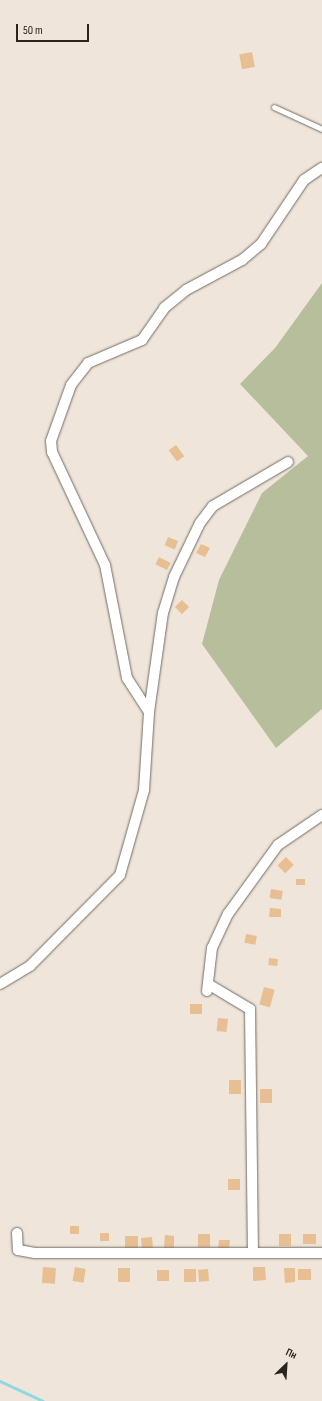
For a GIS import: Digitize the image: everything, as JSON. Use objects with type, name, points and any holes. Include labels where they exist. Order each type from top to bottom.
[{"type":"street","points":[[149,712],[127,678],[106,565],[58,466],[51,441],[78,373],[88,363],[142,340],[164,308],[177,297],[197,282],[242,260],[261,244],[304,180],[322,168]]},
{"type":"street","points":[[0,984],[30,966],[65,933],[124,868],[144,790],[149,712],[163,613],[174,577],[200,523],[213,506],[288,462]]},
{"type":"street","points":[[253,1253],[250,1009],[208,987],[212,948],[228,914],[278,845],[322,815]]},
{"type":"street","points":[[17,1233],[16,1244],[24,1253],[322,1253]]},
{"type":"lane","points":[[274,107],[322,129]]},
{"type":"green space","points":[[322,283],[322,709],[276,748],[202,644],[219,580],[262,493],[308,456],[240,384],[275,348]]},
{"type":"building","points":[[252,52],[255,67],[242,69],[239,54]]},
{"type":"building","points":[[176,445],[184,456],[177,462],[169,450]]},
{"type":"building","points":[[168,537],[178,541],[175,549],[165,545]]},
{"type":"building","points":[[201,544],[210,548],[205,557],[196,553]]},
{"type":"building","points":[[159,557],[171,563],[167,570],[155,564]]},
{"type":"building","points":[[182,600],[189,607],[182,614],[175,607]]},
{"type":"building","points":[[286,857],[294,865],[285,873],[278,865]]},
{"type":"building","points":[[296,879],[305,879],[305,885],[296,885]]},
{"type":"building","points":[[271,889],[283,891],[281,900],[270,898]]},
{"type":"building","points":[[270,908],[281,909],[281,917],[269,917]]},
{"type":"building","points":[[246,934],[257,936],[255,945],[244,943]]},
{"type":"building","points":[[269,958],[278,959],[277,966],[268,965]]},
{"type":"building","points":[[264,987],[275,990],[270,1007],[259,1004]]},
{"type":"building","points":[[190,1004],[202,1004],[202,1014],[190,1014]]},
{"type":"building","points":[[218,1018],[228,1019],[227,1032],[217,1031]]},
{"type":"building","points":[[229,1080],[241,1080],[241,1094],[229,1094]]},
{"type":"building","points":[[260,1089],[272,1089],[272,1103],[260,1103]]},
{"type":"building","points":[[228,1179],[240,1179],[240,1190],[228,1190]]},
{"type":"building","points":[[70,1226],[79,1226],[79,1234],[70,1234]]},
{"type":"building","points":[[100,1233],[109,1233],[109,1241],[100,1241]]},
{"type":"building","points":[[198,1234],[210,1234],[210,1247],[198,1247]]},
{"type":"building","points":[[279,1234],[291,1234],[291,1246],[279,1246]]},
{"type":"building","points":[[303,1234],[316,1234],[316,1244],[303,1244]]},
{"type":"building","points":[[165,1235],[174,1236],[174,1248],[164,1248]]},
{"type":"building","points":[[125,1236],[138,1236],[138,1248],[125,1248]]},
{"type":"building","points":[[152,1237],[153,1249],[142,1250],[141,1238]]},
{"type":"building","points":[[219,1240],[230,1240],[229,1249],[218,1249]]},
{"type":"building","points":[[43,1267],[56,1268],[55,1284],[42,1283]]},
{"type":"building","points":[[75,1267],[86,1269],[83,1283],[73,1281]]},
{"type":"building","points":[[253,1267],[265,1267],[266,1280],[253,1281]]},
{"type":"building","points":[[118,1268],[130,1268],[130,1282],[118,1282]]},
{"type":"building","points":[[284,1268],[295,1268],[295,1282],[285,1283]]},
{"type":"building","points":[[184,1269],[196,1269],[196,1282],[184,1282]]},
{"type":"building","points":[[208,1269],[209,1281],[199,1282],[198,1270]]},
{"type":"building","points":[[298,1269],[311,1269],[311,1280],[298,1280]]},
{"type":"building","points":[[157,1270],[169,1270],[169,1281],[157,1281]]},
{"type":"waterway","points":[[0,1381],[43,1401]]}]
